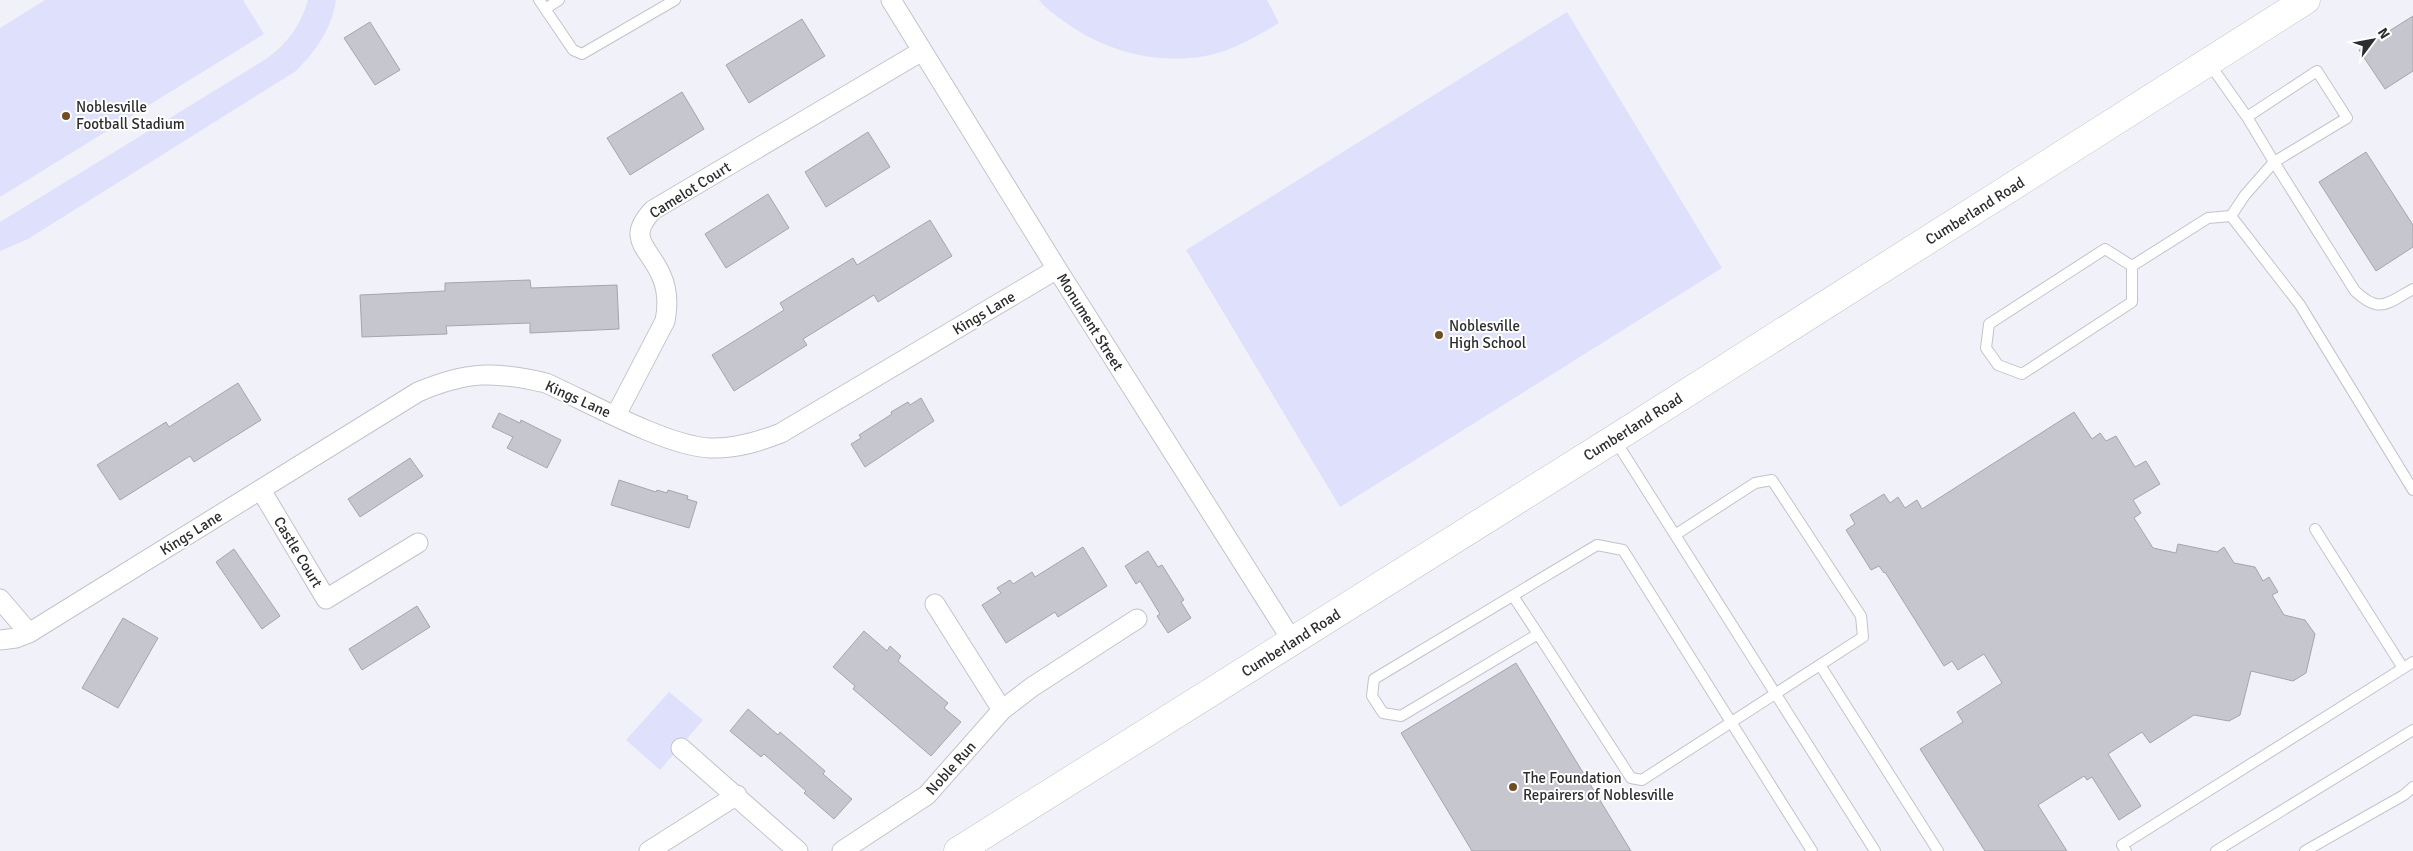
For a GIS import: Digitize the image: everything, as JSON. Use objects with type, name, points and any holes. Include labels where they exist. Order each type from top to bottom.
[{"type":"street","name":"Monument Street","points":[[891,0],[1057,269],[1293,642]]},
{"type":"street","name":"Cumberland Road","points":[[958,851],[1293,642],[2306,0]]},
{"type":"street","name":"Camelot Court","points":[[616,416],[665,322],[667,310],[667,295],[660,273],[640,242],[640,229],[643,220],[653,210],[922,51]]},
{"type":"street","name":"Kings Lane","points":[[0,640],[16,638],[29,633],[418,392],[462,376],[490,374],[546,383],[616,416],[674,439],[709,448],[738,447],[781,434],[1057,269]]},
{"type":"street","name":"Castle Court","points":[[261,490],[326,599],[418,543]]},
{"type":"street","points":[[0,599],[29,633]]},
{"type":"street","points":[[934,604],[1002,710]]},
{"type":"street","name":"Noble Run","points":[[842,851],[927,795],[1002,710],[1032,687],[1137,619]]},
{"type":"street","points":[[682,748],[798,851]]},
{"type":"street","points":[[648,851],[737,795]]},
{"type":"lane","points":[[559,0],[542,4],[573,50],[582,54],[675,0]]},
{"type":"lane","points":[[2208,61],[2247,118],[2355,291],[2368,303],[2382,306],[2413,289]]},
{"type":"lane","points":[[2231,216],[2245,195],[2274,162],[2347,118],[2317,71],[2247,118]]},
{"type":"lane","points":[[2132,266],[2208,218],[2231,216]]},
{"type":"lane","points":[[2231,216],[2300,306],[2413,490]]},
{"type":"lane","points":[[2105,249],[2132,266],[2132,302],[2022,374],[1998,365],[1986,348],[1989,324],[2105,249]]},
{"type":"lane","points":[[1614,439],[1875,851]]},
{"type":"lane","points":[[1513,596],[1631,778],[1642,780],[1863,637],[1861,616],[1772,480],[1755,483],[1675,535]]},
{"type":"lane","points":[[2315,528],[2403,668]]},
{"type":"lane","points":[[1538,634],[1401,716],[1383,713],[1372,696],[1374,680],[1597,545],[1624,550],[1812,851]]},
{"type":"lane","points":[[2126,851],[2122,844],[2413,662]]},
{"type":"lane","points":[[1820,665],[1938,851]]},
{"type":"lane","points":[[2216,851],[2413,730]]},
{"type":"lane","points":[[2305,851],[2404,795],[2413,787]]},
{"type":"shaded area","name":"Noblesville Football Stadium","points":[[45,0],[243,0],[264,34],[0,197],[0,28]]},
{"type":"shaded area","points":[[308,0],[336,0],[331,20],[322,38],[296,71],[28,239],[0,251],[0,222],[266,59],[287,40],[297,26]]},
{"type":"shaded area","points":[[1039,0],[1267,0],[1279,23],[1237,46],[1210,55],[1172,59],[1134,54],[1116,49],[1081,32],[1061,19]]},
{"type":"shaded area","points":[[1567,12],[1722,268],[1340,507],[1186,250]]},
{"type":"shaded area","points":[[669,692],[703,720],[660,770],[626,740]]},
{"type":"building","points":[[2413,16],[2413,71],[2385,89],[2359,50]]},
{"type":"building","points":[[802,19],[825,56],[749,103],[726,65]]},
{"type":"building","points":[[370,22],[400,70],[375,85],[344,38]]},
{"type":"building","points":[[682,92],[704,129],[630,175],[607,138]]},
{"type":"building","points":[[868,132],[890,167],[826,207],[805,172]]},
{"type":"building","points":[[2366,152],[2413,225],[2413,247],[2376,271],[2319,182]]},
{"type":"building","points":[[768,194],[789,228],[726,268],[705,234]]},
{"type":"building","points":[[930,220],[952,256],[878,302],[874,295],[803,339],[807,345],[734,391],[712,355],[784,310],[780,303],[853,258],[857,265]]},
{"type":"building","points":[[530,280],[531,288],[617,285],[619,329],[530,333],[530,323],[446,326],[447,334],[362,337],[360,295],[445,291],[445,283]]},
{"type":"building","points":[[238,383],[261,420],[194,462],[190,456],[120,500],[97,465],[166,422],[169,427]]},
{"type":"building","points":[[921,398],[934,421],[865,467],[851,444],[861,438],[859,435],[892,414],[891,412],[908,402],[910,405]]},
{"type":"building","points":[[2074,412],[2092,439],[2100,433],[2106,441],[2116,436],[2135,467],[2146,461],[2160,484],[2133,500],[2141,513],[2134,518],[2153,548],[2176,553],[2178,544],[2217,552],[2224,547],[2234,563],[2255,567],[2263,581],[2269,577],[2278,592],[2272,595],[2284,615],[2305,620],[2315,634],[2306,673],[2293,681],[2251,671],[2240,715],[2229,721],[2194,715],[2150,743],[2142,732],[2108,754],[2141,806],[2119,820],[2092,777],[2087,780],[2084,776],[2038,805],[2067,851],[1985,851],[1920,749],[1963,722],[1957,712],[2002,683],[1984,654],[1958,670],[1952,661],[1944,666],[1885,572],[1879,566],[1871,570],[1846,530],[1855,524],[1850,515],[1884,494],[1890,503],[1898,497],[1905,508],[1917,500],[1922,509]]},
{"type":"building","points":[[499,413],[520,423],[521,420],[561,440],[547,468],[507,448],[513,437],[492,427]]},
{"type":"building","points":[[410,458],[423,476],[360,517],[348,499]]},
{"type":"building","points":[[619,480],[656,492],[657,490],[667,493],[668,490],[688,496],[687,499],[697,502],[689,528],[611,505]]},
{"type":"building","points":[[1083,547],[1107,586],[1058,617],[1055,612],[1006,643],[982,605],[1001,593],[997,588],[1010,580],[1013,584],[1032,572],[1035,577]]},
{"type":"building","points":[[234,549],[280,616],[262,629],[216,562]]},
{"type":"building","points":[[1148,551],[1158,567],[1162,565],[1184,600],[1181,602],[1191,618],[1168,633],[1157,616],[1160,614],[1140,581],[1136,584],[1125,566]]},
{"type":"building","points":[[417,606],[430,627],[362,670],[349,649]]},
{"type":"building","points":[[123,618],[158,638],[118,708],[82,688]]},
{"type":"building","points":[[864,631],[887,651],[890,646],[901,656],[898,661],[948,703],[944,708],[961,722],[931,756],[853,689],[855,686],[833,667]]},
{"type":"building","name":"The Foundation Repairers of Noblesville","points":[[1516,663],[1631,851],[1472,851],[1401,733]]},
{"type":"building","points":[[748,709],[778,735],[780,732],[825,771],[823,774],[852,799],[834,819],[764,754],[761,757],[730,731]]},
{"type":"place","name":"Noblesville Football Stadium","points":[[66,116]]},
{"type":"place","name":"Noblesville High School","points":[[1439,335]]},
{"type":"place","name":"The Foundation Repairers of Noblesville","points":[[1513,787]]}]
